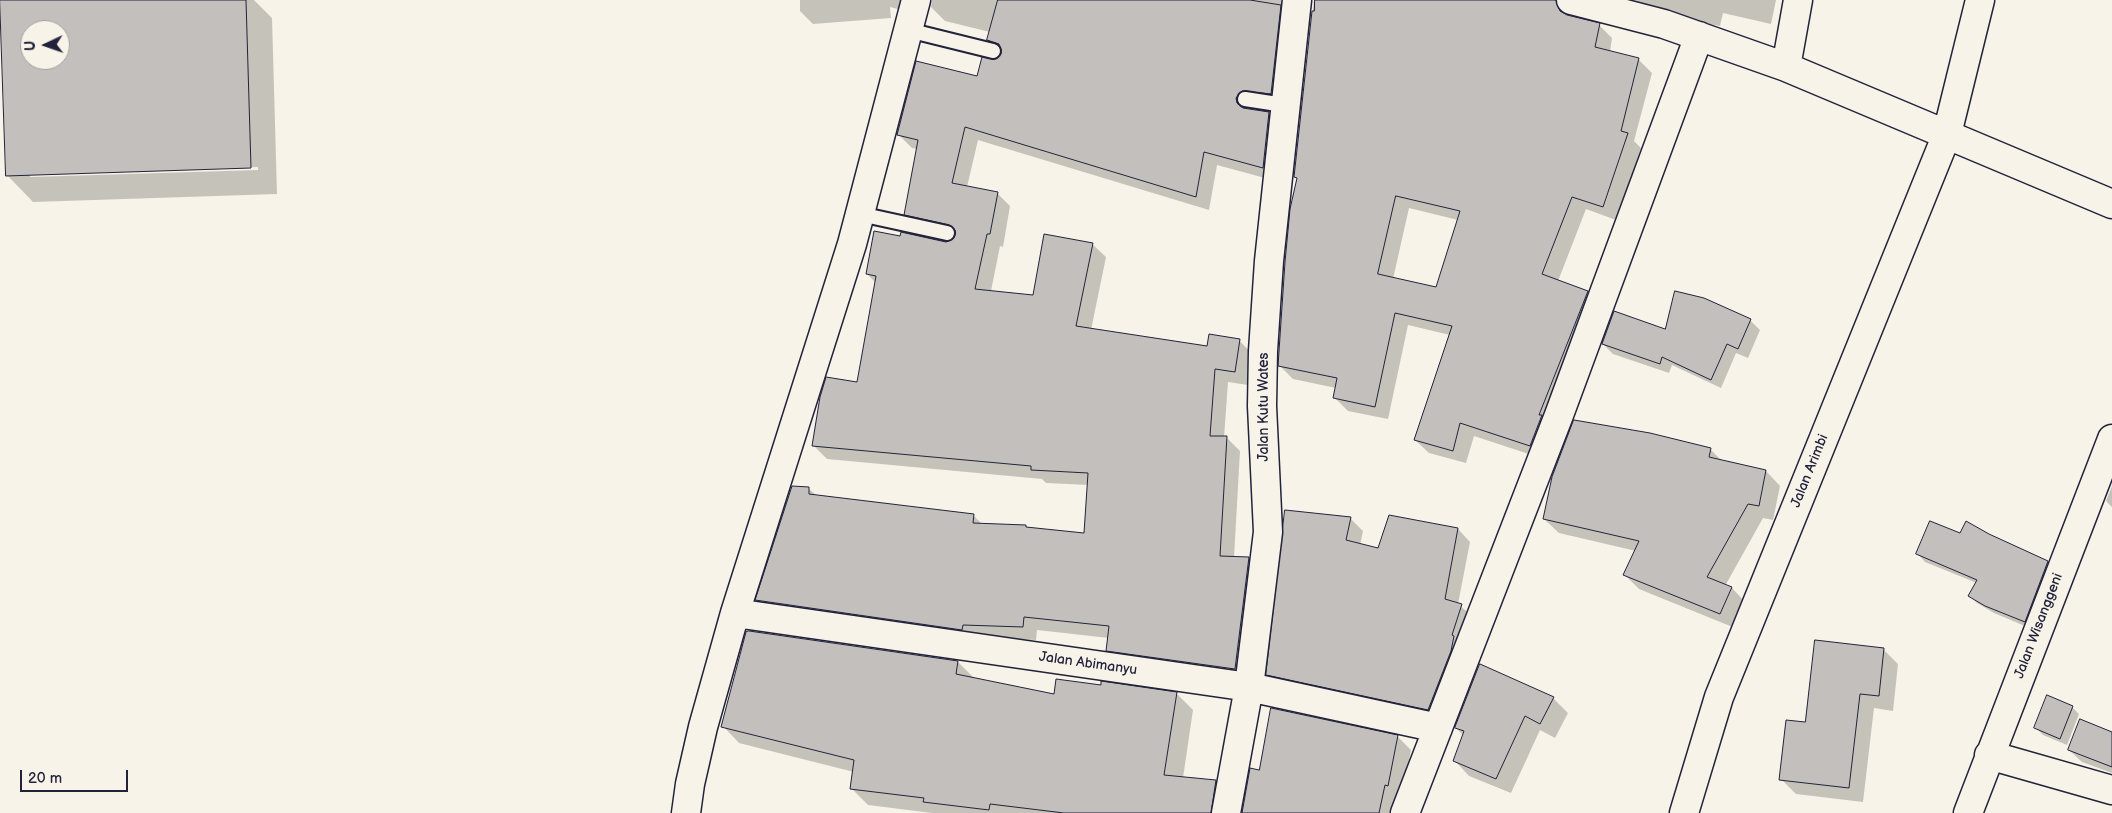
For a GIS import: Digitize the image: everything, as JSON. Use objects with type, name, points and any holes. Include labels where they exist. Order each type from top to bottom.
[{"type":"street","points":[[686,813],[690,784],[703,727],[736,613],[860,214],[916,0]]},
{"type":"street","name":"Jalan Kutu Wates","points":[[1226,813],[1249,687],[1268,532],[1262,406],[1263,370],[1269,261],[1296,0]]},
{"type":"street","points":[[1571,0],[1664,24],[1786,67],[2112,204]]},
{"type":"street","points":[[1786,67],[1798,0]]},
{"type":"street","name":"Jalan Arimbi","points":[[1684,813],[1719,697],[1947,134],[1980,0]]},
{"type":"street","points":[[1405,813],[1559,416],[1699,36]]},
{"type":"street","name":"Jalan Wisanggeni","points":[[1968,813],[2112,439]]},
{"type":"street","name":"Jalan Abimanyu","points":[[736,613],[1249,687],[1438,728]]},
{"type":"street","points":[[1989,755],[2112,790]]},
{"type":"lane","points":[[908,30],[993,51]]},
{"type":"lane","points":[[1245,99],[1284,105]]},
{"type":"lane","points":[[860,214],[947,233]]},
{"type":"building","points":[[0,0],[246,0],[251,168],[6,176]]},
{"type":"building","points":[[998,0],[1250,0],[1281,5],[1271,94],[1242,91],[1236,98],[1237,103],[1243,108],[1269,112],[1263,168],[1204,152],[1196,197],[965,127],[952,183],[998,192],[990,234],[987,234],[975,289],[1033,295],[1044,234],[1093,243],[1076,326],[1207,346],[1209,334],[1240,339],[1235,372],[1215,369],[1210,436],[1227,436],[1220,556],[1249,557],[1235,669],[1106,651],[1109,626],[1024,617],[1023,627],[963,625],[962,630],[755,600],[792,486],[809,487],[809,494],[974,514],[973,523],[1026,525],[1026,527],[1084,533],[1088,473],[1031,470],[1031,466],[812,446],[820,397],[826,377],[857,382],[876,276],[866,274],[874,231],[900,236],[901,232],[946,242],[953,239],[955,235],[955,230],[949,225],[904,215],[918,140],[897,135],[916,61],[977,76],[982,57],[995,59],[1001,54],[999,44],[987,40]]},
{"type":"building","points":[[1315,0],[1556,0],[1560,11],[1567,15],[1600,23],[1595,47],[1639,58],[1621,131],[1628,133],[1603,207],[1572,197],[1542,274],[1588,291],[1539,415],[1542,415],[1530,446],[1460,423],[1453,451],[1414,440],[1452,326],[1395,313],[1375,407],[1333,398],[1337,378],[1278,366],[1290,209],[1297,178],[1294,177],[1312,11],[1314,11]],"holes":[[[1396,196],[1460,211],[1436,287],[1378,274]]]},
{"type":"building","points":[[1675,291],[1704,298],[1751,319],[1738,349],[1727,344],[1711,380],[1662,357],[1660,364],[1602,344],[1614,311],[1665,329]]},
{"type":"building","points":[[1574,420],[1650,433],[1711,448],[1709,457],[1766,470],[1759,506],[1748,504],[1707,577],[1732,587],[1720,614],[1623,575],[1639,541],[1543,519],[1552,477]]},
{"type":"building","points":[[1285,510],[1351,517],[1346,540],[1378,548],[1389,515],[1458,528],[1445,599],[1462,604],[1452,635],[1454,636],[1451,651],[1428,710],[1266,675]]},
{"type":"building","points":[[1930,521],[1960,533],[1966,521],[1989,534],[2048,561],[2025,622],[1985,606],[1968,596],[1977,580],[1916,554]]},
{"type":"building","points":[[746,632],[958,661],[956,674],[1054,694],[1056,679],[1101,685],[1101,681],[1177,692],[1164,775],[1216,780],[1211,813],[1064,813],[990,804],[989,810],[923,802],[924,798],[850,789],[854,760],[721,727]]},
{"type":"building","points":[[1815,640],[1884,648],[1879,696],[1860,694],[1849,788],[1779,780],[1786,720],[1805,722]]},
{"type":"building","points":[[1480,664],[1554,697],[1540,724],[1525,716],[1496,779],[1453,761],[1464,731],[1455,728]]},
{"type":"building","points":[[2047,695],[2073,706],[2060,739],[2034,728]]},
{"type":"building","points":[[1271,708],[1398,735],[1388,786],[1385,785],[1379,813],[1242,813],[1250,768],[1259,770]]},
{"type":"building","points":[[2080,719],[2112,732],[2112,767],[2068,750]]}]
